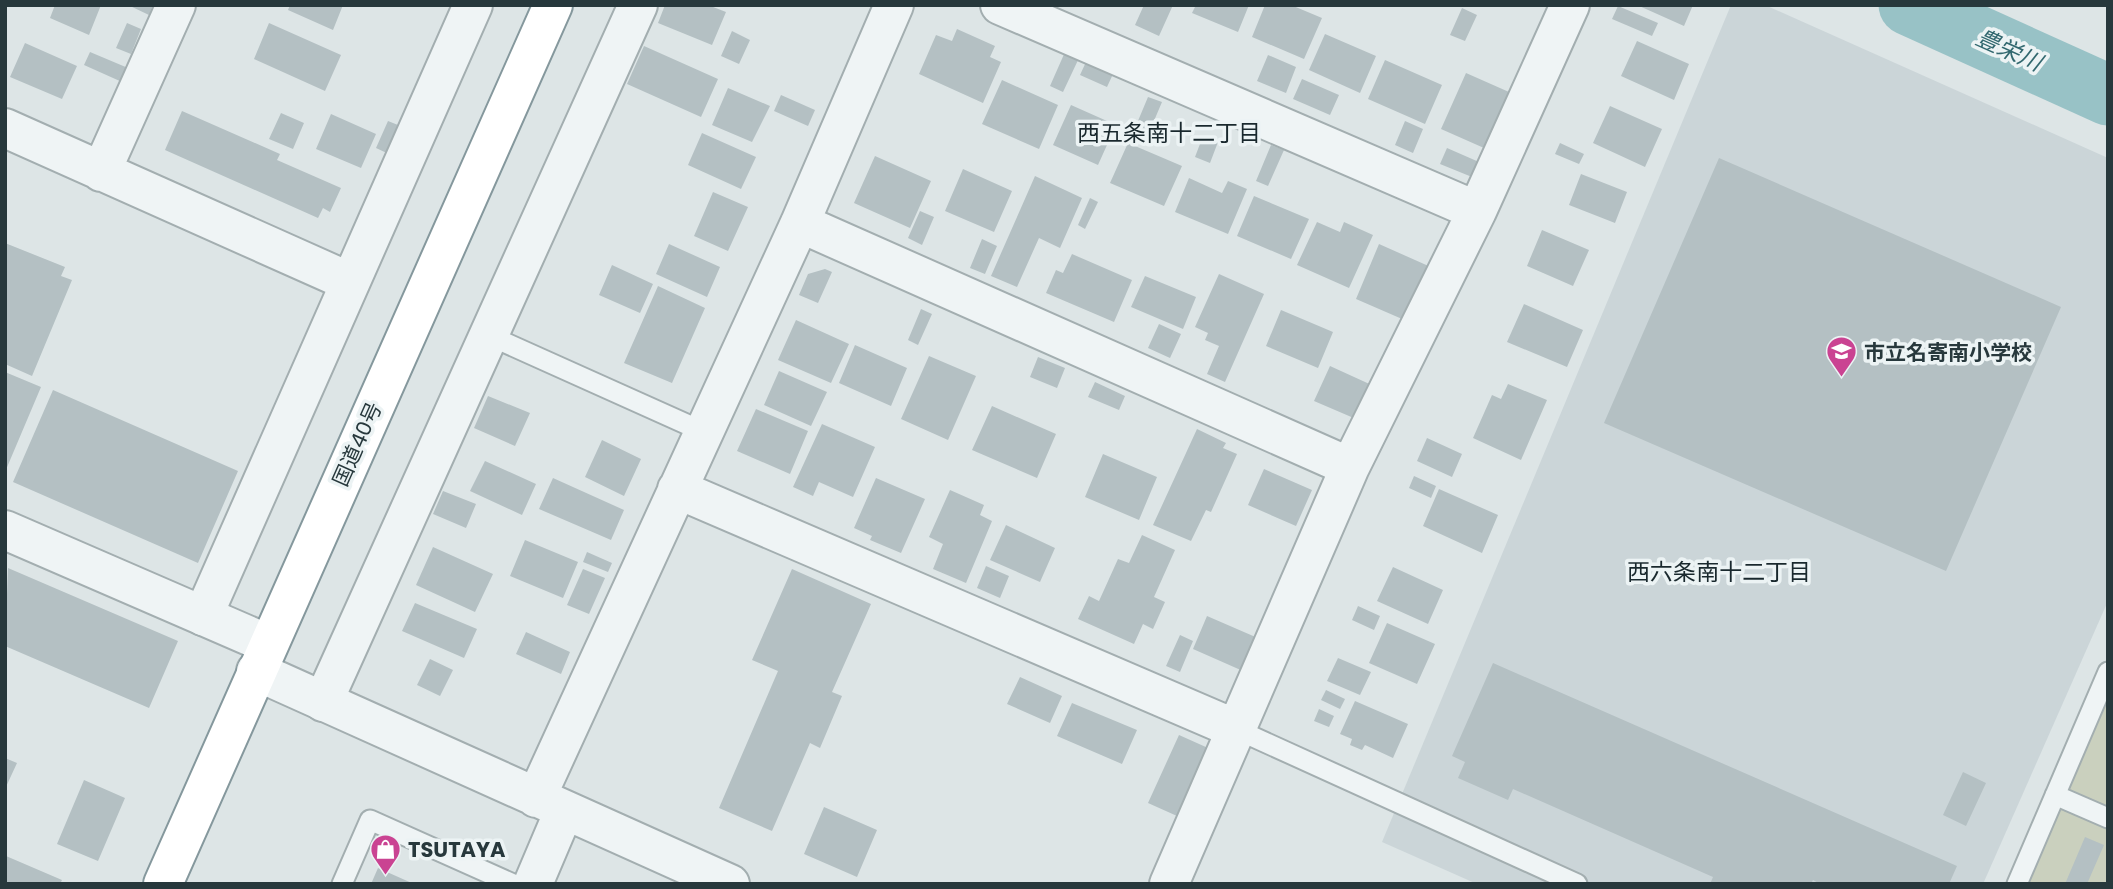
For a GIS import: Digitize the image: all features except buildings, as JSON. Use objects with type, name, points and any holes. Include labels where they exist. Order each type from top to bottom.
[{"type":"highway","name":"国道40号","points":[[163,884],[553,5]]},
{"type":"street","points":[[101,172],[176,5]]},
{"type":"street","points":[[202,616],[472,5]]},
{"type":"street","points":[[323,702],[638,5]]},
{"type":"street","points":[[533,884],[550,805],[677,489],[800,223],[894,5]]},
{"type":"street","points":[[1000,5],[1477,211]]},
{"type":"street","points":[[1169,884],[1350,467],[1477,211],[1570,5]]},
{"type":"street","points":[[5,128],[350,282]]},
{"type":"street","points":[[800,223],[1350,467]]},
{"type":"street","points":[[677,489],[1238,730]]},
{"type":"street","points":[[5,530],[202,616],[323,702],[730,884]]},
{"type":"lane","points":[[488,335],[704,432]]},
{"type":"lane","points":[[2017,884],[2108,672]]},
{"type":"lane","points":[[1238,730],[1577,884]]},
{"type":"lane","points":[[2055,795],[2108,818]]},
{"type":"lane","points":[[342,884],[370,820],[513,884]]},
{"type":"shaded area","name":"市立名寄南小学校","points":[[1731,5],[1765,5],[2108,158],[2108,601],[1983,884],[1477,884],[1382,842]]},
{"type":"green space","points":[[2108,700],[2108,884],[2028,884]]},
{"type":"waterway","name":"豊栄川","points":[[1909,5],[2108,95]]},
{"type":"place","name":"市立名寄南小学校","points":[[1841,379]]},
{"type":"place","name":"TSUTAYA","points":[[385,876]]},
{"type":"district","name":"西五条南十二丁目","points":[[1169,133]]},
{"type":"district","name":"西六条南十二丁目","points":[[1719,572]]}]
